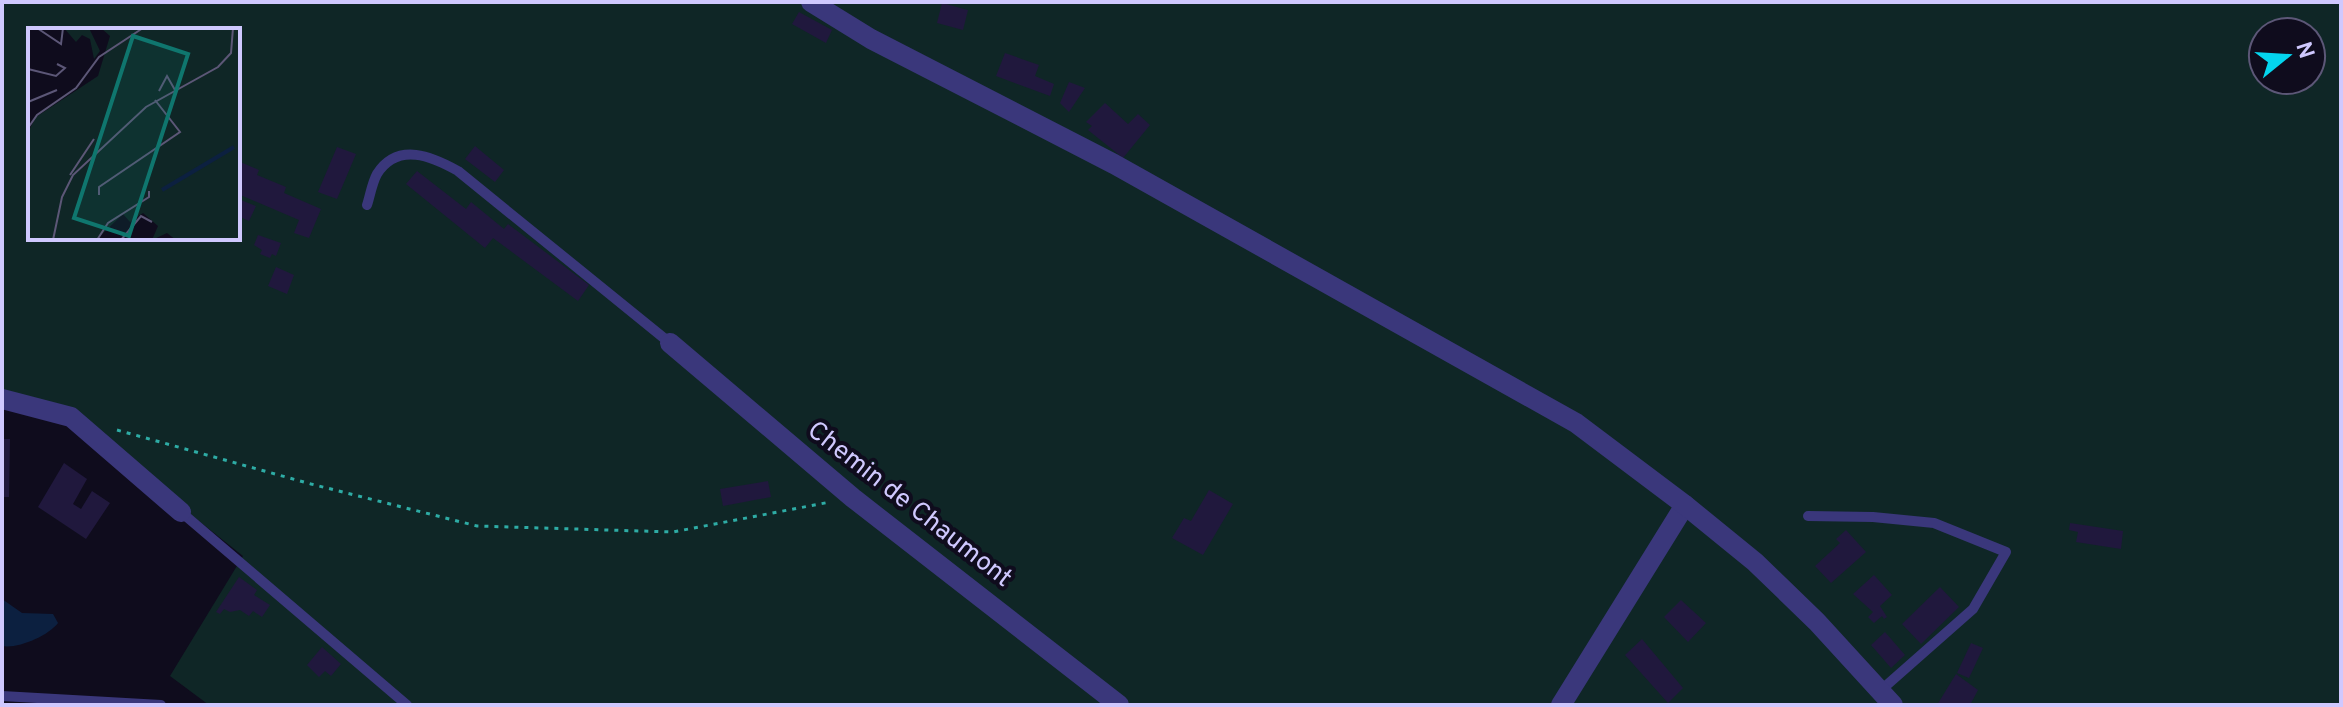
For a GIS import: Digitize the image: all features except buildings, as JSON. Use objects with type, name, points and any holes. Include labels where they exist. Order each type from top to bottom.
[{"type":"street","points":[[811,2],[871,39],[1114,164],[1562,416],[1685,505],[1755,562],[1817,622],[1886,698]]},
{"type":"street","name":"Chemin de Chaumont","points":[[670,343],[853,498],[1119,705]]},
{"type":"street","points":[[2,399],[71,417],[181,512]]},
{"type":"street","points":[[1561,705],[1685,505]]},
{"type":"lane","points":[[367,205],[377,174],[389,163],[406,154],[430,156],[458,171],[670,343]]},
{"type":"lane","points":[[181,512],[407,705]]},
{"type":"lane","points":[[1808,516],[1873,517],[1934,523],[2006,552],[1973,609],[1886,698]]},
{"type":"lane","points":[[2,696],[161,705]]},
{"type":"path","points":[[116,430],[477,526],[673,532],[853,498]]},
{"type":"green space","points":[[2,2],[2341,2],[2341,705],[209,705],[170,676],[243,556],[68,417],[2,398]]},
{"type":"water","points":[[2,599],[22,613],[53,614],[58,623],[32,640],[16,646],[2,646]]}]
